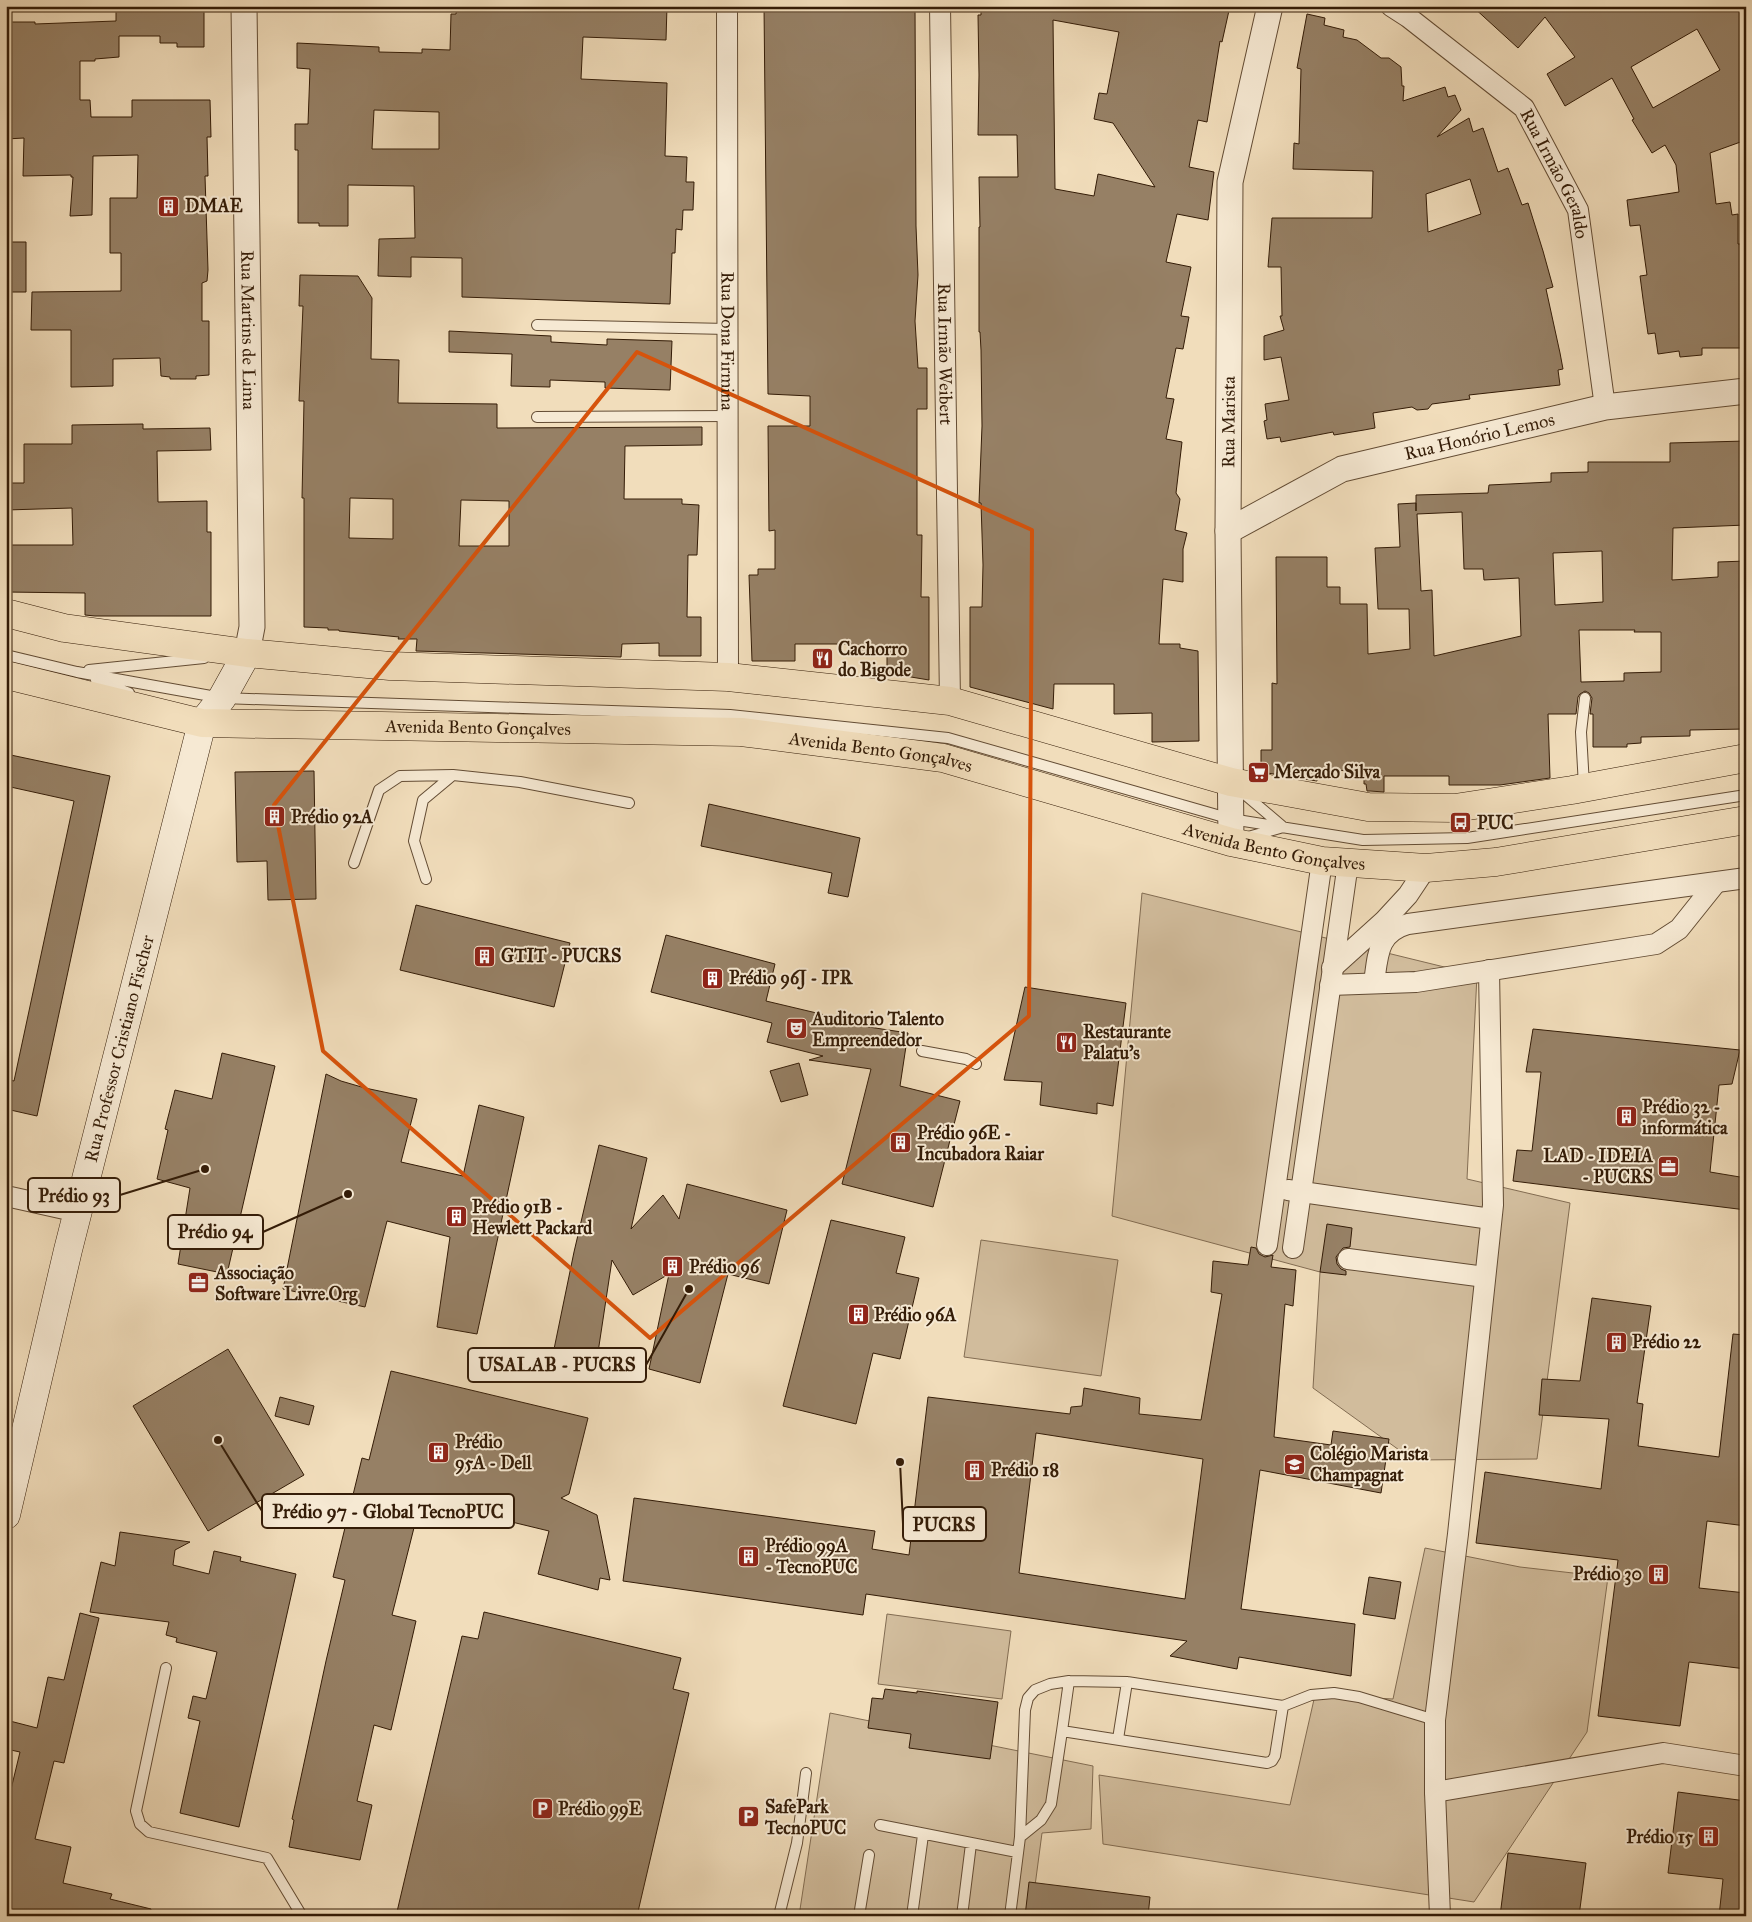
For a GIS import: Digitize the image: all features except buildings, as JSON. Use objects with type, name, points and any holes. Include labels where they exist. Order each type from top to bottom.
[{"type":"main road","points":[[6,614],[64,628],[247,653],[390,666],[728,677],[950,700],[1231,782],[1368,807],[1455,808],[1746,758]]},
{"type":"main road","name":"Rua Professor Cristiano Fischer","points":[[6,1516],[78,1212],[202,723],[222,698],[247,653]]},
{"type":"main road","name":"Avenida Bento Gonçalves","points":[[6,675],[202,723],[741,732],[943,758],[1231,830],[1335,862],[1426,868],[1496,862],[1746,820]]},
{"type":"street","name":"Rua Martins de Lima","points":[[244,6],[252,626],[247,653]]},
{"type":"street","name":"Rua Dona Firmina","points":[[727,6],[728,677]]},
{"type":"street","name":"Rua Irmão Weibert","points":[[940,6],[950,700]]},
{"type":"street","name":"Rua Marista","points":[[1231,830],[1228,531],[1230,182],[1270,6]]},
{"type":"street","name":"Rua Irmão Geraldo","points":[[1391,6],[1408,17],[1524,108],[1578,210],[1606,407]]},
{"type":"street","name":"Rua Honório Lemos","points":[[1228,531],[1342,469],[1606,407],[1746,391]]},
{"type":"street","points":[[1267,1245],[1310,941],[1335,862]]},
{"type":"street","points":[[1293,1248],[1336,945],[1335,862]]},
{"type":"street","points":[[1331,976],[1408,895],[1426,868]]},
{"type":"street","points":[[1374,983],[1378,955],[1384,940],[1394,928],[1408,924],[1715,884],[1746,878]]},
{"type":"street","points":[[1331,976],[1374,983],[1416,982],[1656,944],[1679,930],[1715,884]]},
{"type":"street","points":[[1310,941],[1336,945]]},
{"type":"street","points":[[1440,1916],[1435,1792],[1435,1720],[1458,1534],[1493,1205],[1489,970]]},
{"type":"street","points":[[1275,1188],[1491,1219]]},
{"type":"street","points":[[6,1196],[78,1212]]},
{"type":"street","points":[[1348,1259],[1485,1277]]},
{"type":"street","points":[[1435,1792],[1663,1754],[1746,1766]]},
{"type":"lane","points":[[537,324],[728,329]]},
{"type":"lane","points":[[536,417],[727,416]]},
{"type":"lane","points":[[77,672],[247,653]]},
{"type":"lane","points":[[6,655],[77,672],[222,698],[730,715],[948,738],[1231,830],[1283,827],[1363,840],[1468,838],[1746,794]]},
{"type":"lane","points":[[77,672],[202,723]]},
{"type":"lane","points":[[1584,787],[1581,732],[1585,698]]},
{"type":"lane","points":[[354,863],[380,790],[400,776],[453,775],[520,782],[629,803]]},
{"type":"lane","points":[[426,879],[414,841],[423,800],[453,775]]},
{"type":"lane","points":[[1231,782],[1283,827]]},
{"type":"lane","points":[[1231,830],[1283,827]]},
{"type":"lane","points":[[922,1051],[966,1059],[976,1064]]},
{"type":"lane","points":[[166,1668],[136,1811],[140,1824],[149,1832],[267,1858],[302,1916]]},
{"type":"lane","points":[[1010,1916],[1020,1837],[1025,1710],[1028,1698],[1035,1690],[1050,1684],[1069,1681],[1127,1682],[1283,1706],[1310,1695],[1334,1693],[1359,1697],[1435,1720]]},
{"type":"lane","points":[[1020,1837],[1041,1820],[1051,1804],[1069,1681]]},
{"type":"lane","points":[[1118,1740],[1127,1682]]},
{"type":"lane","points":[[1062,1731],[1267,1763],[1272,1761],[1275,1756],[1283,1706]]},
{"type":"lane","points":[[779,1916],[797,1843],[806,1773]]},
{"type":"lane","points":[[880,1826],[1017,1852]]},
{"type":"lane","points":[[912,1916],[923,1835]]},
{"type":"lane","points":[[962,1916],[971,1844]]},
{"type":"lane","points":[[859,1916],[869,1855]]},
{"type":"highlighted area","points":[[637,352],[1032,530],[1029,1016],[650,1338],[323,1051],[274,805]]},
{"type":"shaded area","points":[[1142,893],[1477,975],[1467,1179],[1570,1203],[1537,1459],[1413,1460],[1313,1388],[1320,1272],[1112,1216]]},
{"type":"shaded area","points":[[981,1240],[1118,1260],[1101,1376],[964,1357]]},
{"type":"shaded area","points":[[1425,1548],[1520,1567],[1608,1577],[1587,1732],[1474,1902],[1103,1844],[1099,1775],[1290,1805],[1315,1695],[1393,1699]]},
{"type":"shaded area","points":[[887,1614],[1011,1631],[1002,1699],[878,1684]]},
{"type":"shaded area","points":[[830,1713],[1093,1766],[1091,1829],[1042,1833],[1031,1916],[799,1916]]},
{"type":"place","name":"DMAE","points":[[169,206]]},
{"type":"place","name":"Cachorro do Bigode","points":[[822,659]]},
{"type":"place","name":"Mercado Silva","points":[[1258,772]]},
{"type":"place","name":"Prédio 92A","points":[[275,817]]},
{"type":"place","name":"PUC","points":[[1461,823]]},
{"type":"place","name":"GTIT - PUCRS","points":[[485,956]]},
{"type":"place","name":"Prédio 96J - IPR","points":[[713,978]]},
{"type":"place","name":"Auditorio Talento Empreendedor","points":[[796,1029]]},
{"type":"place","name":"Restaurante Palatu's","points":[[1067,1042]]},
{"type":"place","name":"Prédio 32 - informática","points":[[1626,1117]]},
{"type":"place","name":"Prédio 96E - Incubadora Raiar","points":[[901,1143]]},
{"type":"place","name":"LAD - IDEIA - PUCRS","points":[[1669,1166]]},
{"type":"place","name":"Prédio 93","points":[[205,1169]]},
{"type":"place","name":"Prédio 94","points":[[348,1194]]},
{"type":"place","name":"Prédio 91B - Hewlett Packard","points":[[456,1217]]},
{"type":"place","name":"Prédio 96","points":[[673,1267]]},
{"type":"place","name":"Associação Software Livre.Org","points":[[199,1283]]},
{"type":"place","name":"USALAB - PUCRS","points":[[689,1289]]},
{"type":"place","name":"Prédio 96A","points":[[858,1315]]},
{"type":"place","name":"Prédio 22","points":[[1616,1342]]},
{"type":"place","name":"Prédio 97 - Global TecnoPUC","points":[[218,1440]]},
{"type":"place","name":"Prédio 95A - Dell","points":[[439,1452]]},
{"type":"place","name":"PUCRS","points":[[900,1462]]},
{"type":"place","name":"Colégio Marista Champagnat","points":[[1294,1464]]},
{"type":"place","name":"Prédio 18","points":[[975,1470]]},
{"type":"place","name":"Prédio 99A - TecnoPUC","points":[[749,1556]]},
{"type":"place","name":"Prédio 30","points":[[1658,1574]]},
{"type":"place","name":"Prédio 99E","points":[[542,1809]]},
{"type":"place","name":"SafePark TecnoPUC","points":[[749,1817]]},
{"type":"place","name":"Prédio 15","points":[[1709,1837]]}]
